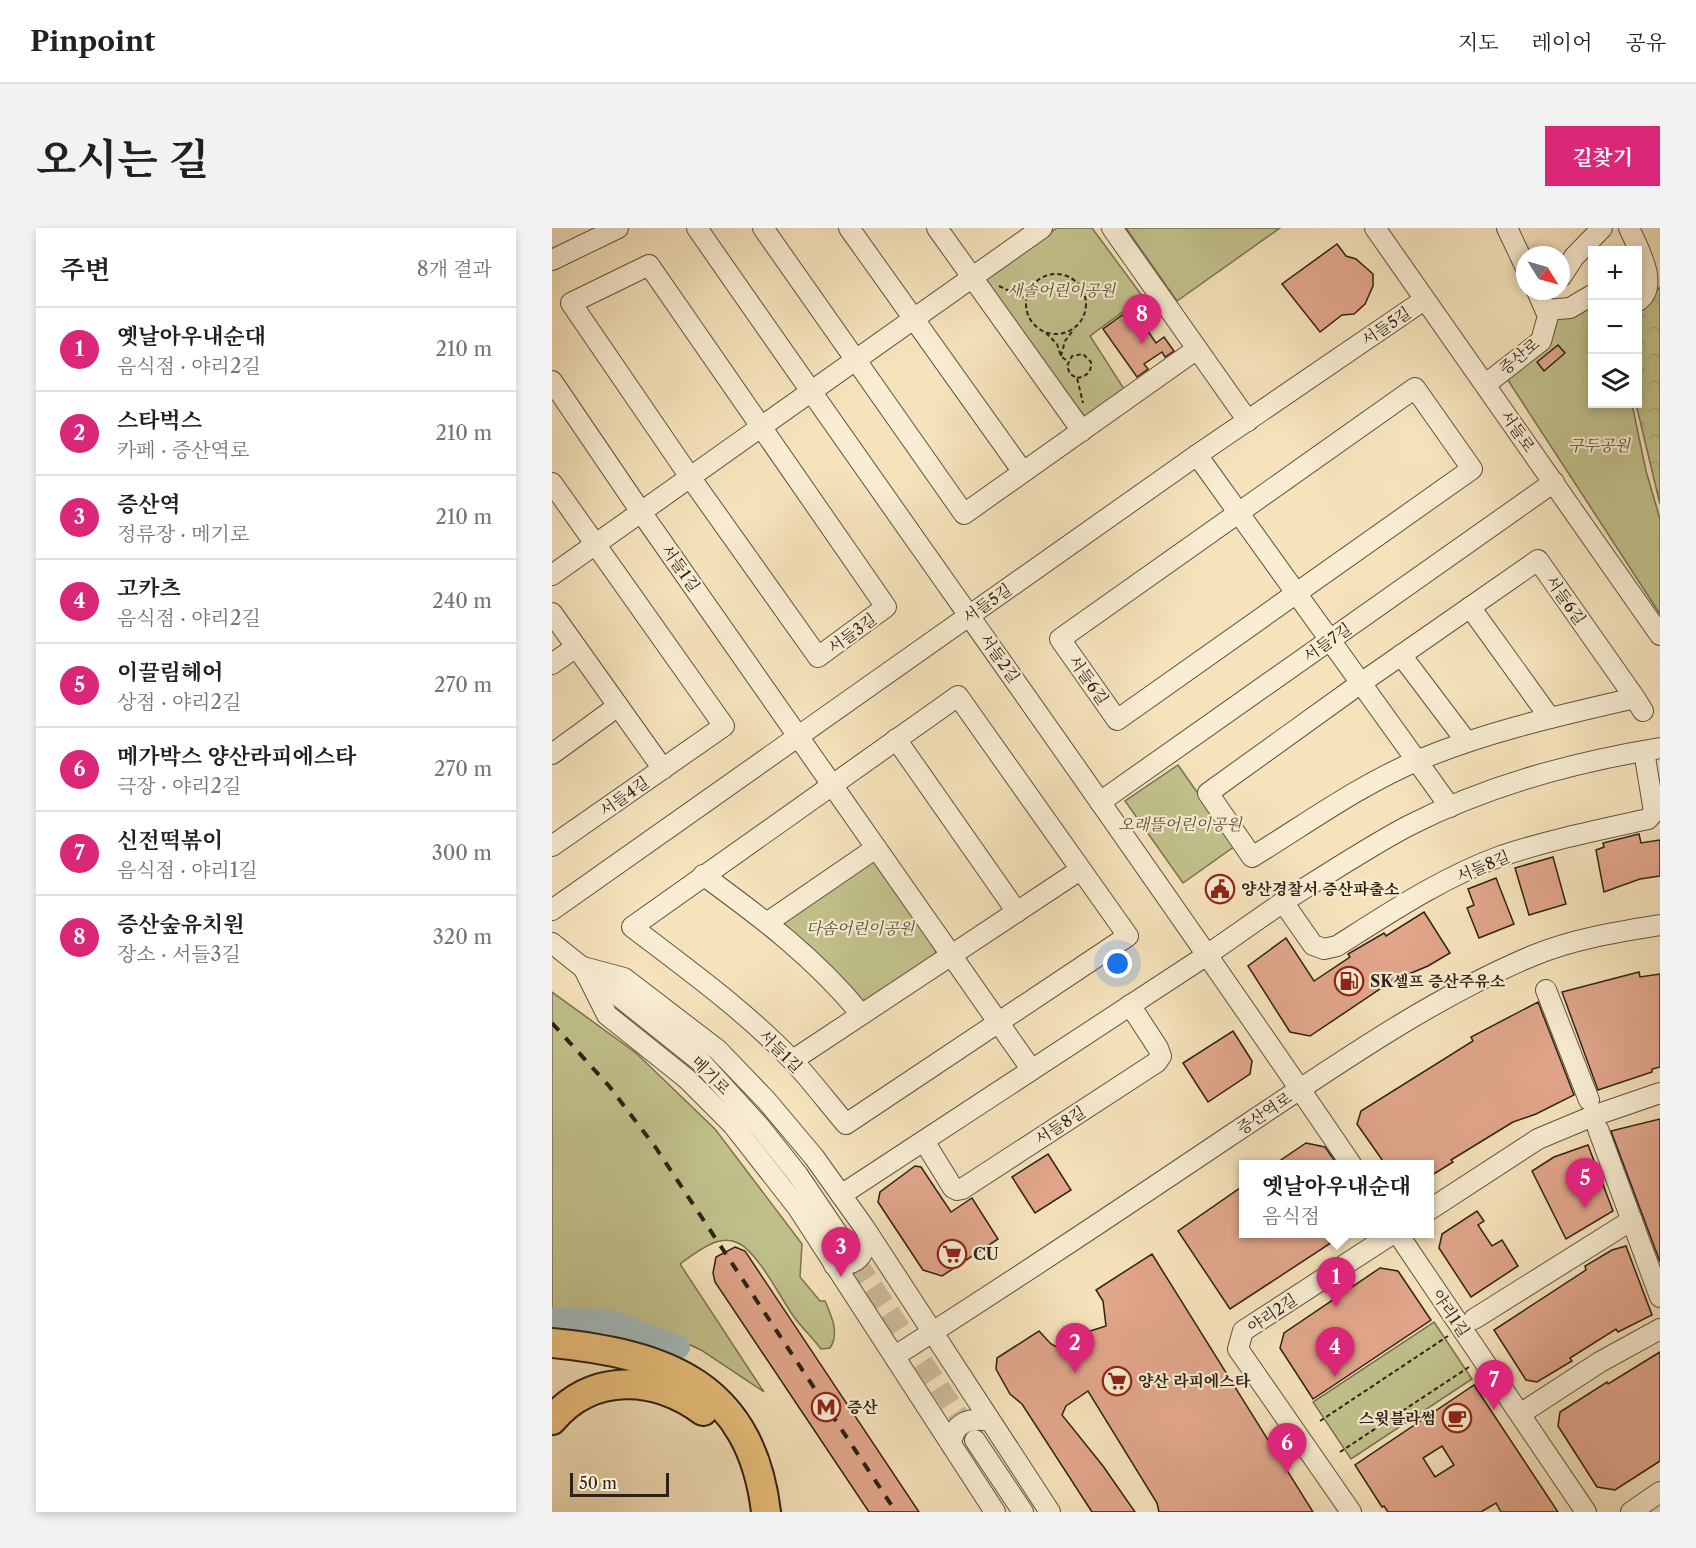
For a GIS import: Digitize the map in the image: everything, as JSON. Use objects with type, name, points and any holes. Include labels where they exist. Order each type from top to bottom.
[{"type":"highway","points":[[552,1343],[628,1354],[670,1369],[708,1392],[735,1420],[749,1442],[762,1482],[766,1512]]},
{"type":"highway","points":[[552,1420],[575,1398],[594,1389],[610,1385],[628,1384],[652,1387],[676,1394],[706,1413],[728,1441],[746,1491],[749,1512]]},
{"type":"street","points":[[552,260],[618,228]]},
{"type":"street","name":"서들2길","points":[[697,228],[1300,1089]]},
{"type":"street","points":[[763,228],[964,514],[1197,349]]},
{"type":"street","points":[[849,228],[1023,472]]},
{"type":"street","points":[[937,228],[1082,430]]},
{"type":"street","points":[[1112,228],[1248,421]]},
{"type":"street","name":"서들로","points":[[1375,228],[1660,635]]},
{"type":"street","points":[[1507,228],[1516,247]]},
{"type":"street","points":[[1570,263],[1602,228]]},
{"type":"street","points":[[1629,228],[1647,267],[1650,288],[1639,300]]},
{"type":"street","points":[[552,575],[972,278],[1036,230]]},
{"type":"street","name":"서들3길","points":[[649,265],[760,428],[886,607],[818,657],[690,477],[571,303],[649,265]]},
{"type":"street","points":[[1548,300],[1570,308],[1588,299]]},
{"type":"street","name":"서들5길","points":[[552,910],[1197,455],[1424,300]]},
{"type":"street","name":"증산로","points":[[1486,384],[1541,341],[1547,325],[1545,300]]},
{"type":"street","name":"서들1길","points":[[552,381],[641,512],[1031,1069]]},
{"type":"street","name":"서들6길","points":[[1415,388],[1472,469],[1296,593],[1117,720],[1060,639],[1415,388]]},
{"type":"street","points":[[1197,455],[1450,807]]},
{"type":"street","points":[[552,483],[724,726],[663,769]]},
{"type":"street","name":"서들7길","points":[[1100,802],[1554,483]]},
{"type":"street","name":"서들6길","points":[[1538,560],[1639,704],[1550,718],[1466,741],[1416,761],[1372,783],[1252,856],[1208,793],[1470,607],[1538,560]]},
{"type":"street","points":[[1470,607],[1550,718]]},
{"type":"street","name":"서들4길","points":[[552,613],[663,769],[552,846]]},
{"type":"street","points":[[552,664],[576,647]]},
{"type":"street","points":[[1401,655],[1466,741]]},
{"type":"street","name":"서들1길","points":[[958,696],[1128,936],[846,1124],[793,1060],[720,994],[632,927],[831,784],[958,696]]},
{"type":"street","points":[[552,754],[618,706]]},
{"type":"street","points":[[896,739],[1017,912]]},
{"type":"street","name":"서들8길","points":[[841,1194],[1207,955],[1283,902],[1362,851],[1410,825],[1504,785],[1581,764],[1652,750],[1654,812],[1648,819],[1556,839],[1499,857],[1439,885],[1337,946],[1324,949],[1313,945],[1283,902]]},
{"type":"street","points":[[768,922],[876,848]]},
{"type":"street","points":[[793,1060],[1080,870]]},
{"type":"street","points":[[703,875],[768,922],[821,970],[861,1014]]},
{"type":"street","name":"증산역로","points":[[895,1356],[1300,1089],[1438,1002],[1532,956],[1627,930],[1660,926]]},
{"type":"street","name":"메기로","points":[[552,943],[701,1062],[760,1126],[798,1175],[840,1237]]},
{"type":"street","points":[[583,967],[624,978],[718,1050],[773,1108],[841,1194],[1050,1512]]},
{"type":"street","points":[[583,967],[607,1015],[687,1079],[733,1125],[798,1208],[995,1512]]},
{"type":"street","points":[[1546,990],[1589,1100]]},
{"type":"street","name":"서들8길","points":[[924,1141],[953,1188],[962,1189],[1157,1062],[1161,1056],[1158,1048],[1130,1005]]},
{"type":"street","points":[[1300,1089],[1348,1160]]},
{"type":"street","points":[[1434,1207],[1538,1139],[1660,1093]]},
{"type":"street","points":[[1598,1129],[1660,1297]]},
{"type":"street","points":[[1474,1319],[1632,1220]]},
{"type":"street","points":[[834,1265],[846,1266],[859,1259],[869,1235]]},
{"type":"street","name":"야리2길","points":[[1351,1512],[1238,1349],[1243,1331],[1384,1238]]},
{"type":"street","name":"야리1길","points":[[1401,1238],[1586,1512]]},
{"type":"street","points":[[1520,1414],[1600,1362],[1660,1329]]},
{"type":"street","points":[[951,1444],[952,1434],[964,1422],[975,1418],[990,1420]]},
{"type":"street","points":[[975,1440],[1023,1512]]},
{"type":"street","points":[[1630,1512],[1660,1492]]},
{"type":"path","points":[[1060,356],[1065,341],[1082,319],[1086,309],[1086,299],[1078,282],[1061,274],[1042,277],[1035,283],[1027,299],[1027,310],[1030,320],[1057,344],[1060,356],[1068,362],[1070,374],[1077,378],[1083,405]]},
{"type":"path","points":[[996,284],[1027,299]]},
{"type":"path","points":[[1046,333],[1067,332],[1076,327]]},
{"type":"path","points":[[1068,362],[1076,354],[1083,354],[1089,359],[1091,366],[1088,374],[1077,378]]},
{"type":"path","points":[[1320,1421],[1448,1336]]},
{"type":"path","points":[[1340,1452],[1469,1367]]},
{"type":"green space","name":"새솔어린이공원","points":[[1057,228],[1092,228],[1143,297],[1090,336],[1126,392],[1085,418],[985,286],[988,274]]},
{"type":"green space","points":[[1126,228],[1280,228],[1177,301]]},
{"type":"green space","points":[[1660,287],[1660,504],[1637,408],[1642,408],[1642,306]]},
{"type":"green space","name":"구두공원","points":[[1588,309],[1588,408],[1633,408],[1646,471],[1660,519],[1660,614],[1504,374],[1557,313]]},
{"type":"green space","name":"오래뜰어린이공원","points":[[1178,765],[1235,846],[1183,883],[1125,801]]},
{"type":"green space","name":"다솜어린이공원","points":[[868,861],[877,862],[936,947],[935,958],[872,1001],[860,1000],[784,930],[784,919]]},
{"type":"green space","points":[[552,992],[636,1053],[715,1129],[802,1244],[800,1277],[820,1301],[825,1301],[834,1330],[830,1348],[821,1349],[794,1317],[761,1266],[746,1248],[738,1243],[715,1242],[680,1264],[764,1392],[701,1350],[669,1335],[604,1313],[552,1312]]},
{"type":"green space","points":[[1434,1322],[1472,1379],[1351,1459],[1313,1402]]},
{"type":"building","points":[[1337,244],[1346,256],[1356,259],[1373,274],[1373,286],[1365,304],[1354,314],[1342,315],[1320,332],[1282,284]]},
{"type":"building","points":[[1132,308],[1156,343],[1164,337],[1174,351],[1165,357],[1162,352],[1144,364],[1148,369],[1137,377],[1103,329]]},
{"type":"building","points":[[1558,345],[1565,353],[1544,371],[1537,362]]},
{"type":"building","points":[[1639,834],[1641,843],[1660,840],[1660,876],[1640,879],[1604,892],[1596,850],[1604,847],[1603,843]]},
{"type":"building","points":[[1553,857],[1566,904],[1529,915],[1515,868]]},
{"type":"building","points":[[1496,878],[1514,924],[1479,938],[1467,908],[1474,905],[1468,889]]},
{"type":"building","points":[[1424,912],[1450,953],[1428,966],[1392,981],[1310,1036],[1290,1032],[1248,966],[1286,938],[1314,981],[1350,957],[1348,954],[1384,933],[1386,936]]},
{"type":"building","points":[[1639,972],[1640,977],[1660,974],[1660,1067],[1652,1069],[1652,1072],[1598,1090],[1562,992]]},
{"type":"building","points":[[1538,1002],[1574,1095],[1536,1114],[1513,1122],[1451,1160],[1453,1162],[1434,1174],[1434,1160],[1382,1160],[1357,1124],[1361,1111],[1473,1041],[1471,1037]]},
{"type":"building","points":[[1233,1031],[1252,1061],[1250,1074],[1208,1102],[1183,1063]]},
{"type":"building","points":[[1660,1119],[1660,1262],[1611,1131]]},
{"type":"building","points":[[1306,1143],[1325,1147],[1334,1160],[1281,1160]]},
{"type":"building","points":[[1588,1145],[1613,1211],[1566,1239],[1532,1171],[1554,1157]]},
{"type":"building","points":[[1048,1154],[1071,1190],[1035,1213],[1012,1177]]},
{"type":"building","points":[[915,1166],[921,1167],[951,1212],[972,1198],[998,1239],[942,1276],[923,1270],[878,1202],[880,1192]]},
{"type":"building","points":[[1239,1189],[1239,1238],[1338,1238],[1230,1309],[1178,1231]]},
{"type":"building","points":[[1477,1211],[1484,1221],[1478,1225],[1492,1246],[1502,1240],[1518,1266],[1471,1297],[1439,1248],[1442,1234]]},
{"type":"building","points":[[1626,1246],[1652,1315],[1618,1332],[1616,1329],[1570,1358],[1572,1361],[1537,1382],[1526,1380],[1494,1330],[1586,1270],[1585,1266],[1612,1250]]},
{"type":"building","points":[[735,1247],[745,1251],[919,1512],[869,1512],[715,1282],[713,1273],[716,1257]]},
{"type":"building","name":"양산 라피에스타","points":[[1152,1254],[1313,1512],[1159,1512],[1157,1503],[1088,1391],[1066,1406],[1062,1415],[1103,1466],[1135,1512],[1092,1512],[1022,1404],[1010,1394],[996,1369],[997,1358],[1039,1331],[1051,1344],[1074,1356],[1076,1342],[1081,1334],[1106,1326],[1103,1301],[1096,1290]]},
{"type":"building","points":[[1380,1268],[1398,1271],[1431,1320],[1313,1399],[1280,1348],[1284,1333]]},
{"type":"building","points":[[1660,1352],[1660,1461],[1615,1490],[1597,1487],[1558,1426],[1560,1412]]},
{"type":"building","points":[[1474,1385],[1558,1512],[1501,1512],[1496,1503],[1481,1512],[1388,1512],[1384,1506],[1382,1507],[1355,1465]],"holes":[[[1442,1446],[1454,1465],[1435,1477],[1423,1458]]]},
{"type":"waterway","points":[[552,1320],[608,1321],[678,1347]]},
{"type":"tunnel","points":[[840,1237],[972,1436]]},
{"type":"railway","points":[[552,1023],[609,1086],[656,1148],[896,1512]]},
{"type":"place","name":"증산숲유치원","points":[[1142,344]]},
{"type":"place","name":"양산경찰서 증산파출소","points":[[1220,889]]},
{"type":"place","name":"SK셀프 증산주유소","points":[[1349,981]]},
{"type":"place","name":"이끌림헤어","points":[[1585,1208]]},
{"type":"place","name":"CU","points":[[952,1254]]},
{"type":"place","name":"증산역","points":[[841,1277]]},
{"type":"place","name":"옛날아우내순대","points":[[1336,1307]]},
{"type":"place","name":"스타벅스","points":[[1075,1373]]},
{"type":"place","name":"고카츠","points":[[1335,1377]]},
{"type":"place","name":"양산 라피에스타","points":[[1117,1381]]},
{"type":"place","name":"증산","points":[[826,1407]]},
{"type":"place","name":"신전떡볶이","points":[[1494,1410]]},
{"type":"place","name":"스윗블라썸","points":[[1457,1418]]},
{"type":"place","name":"메가박스 양산라피에스타","points":[[1287,1473]]}]
